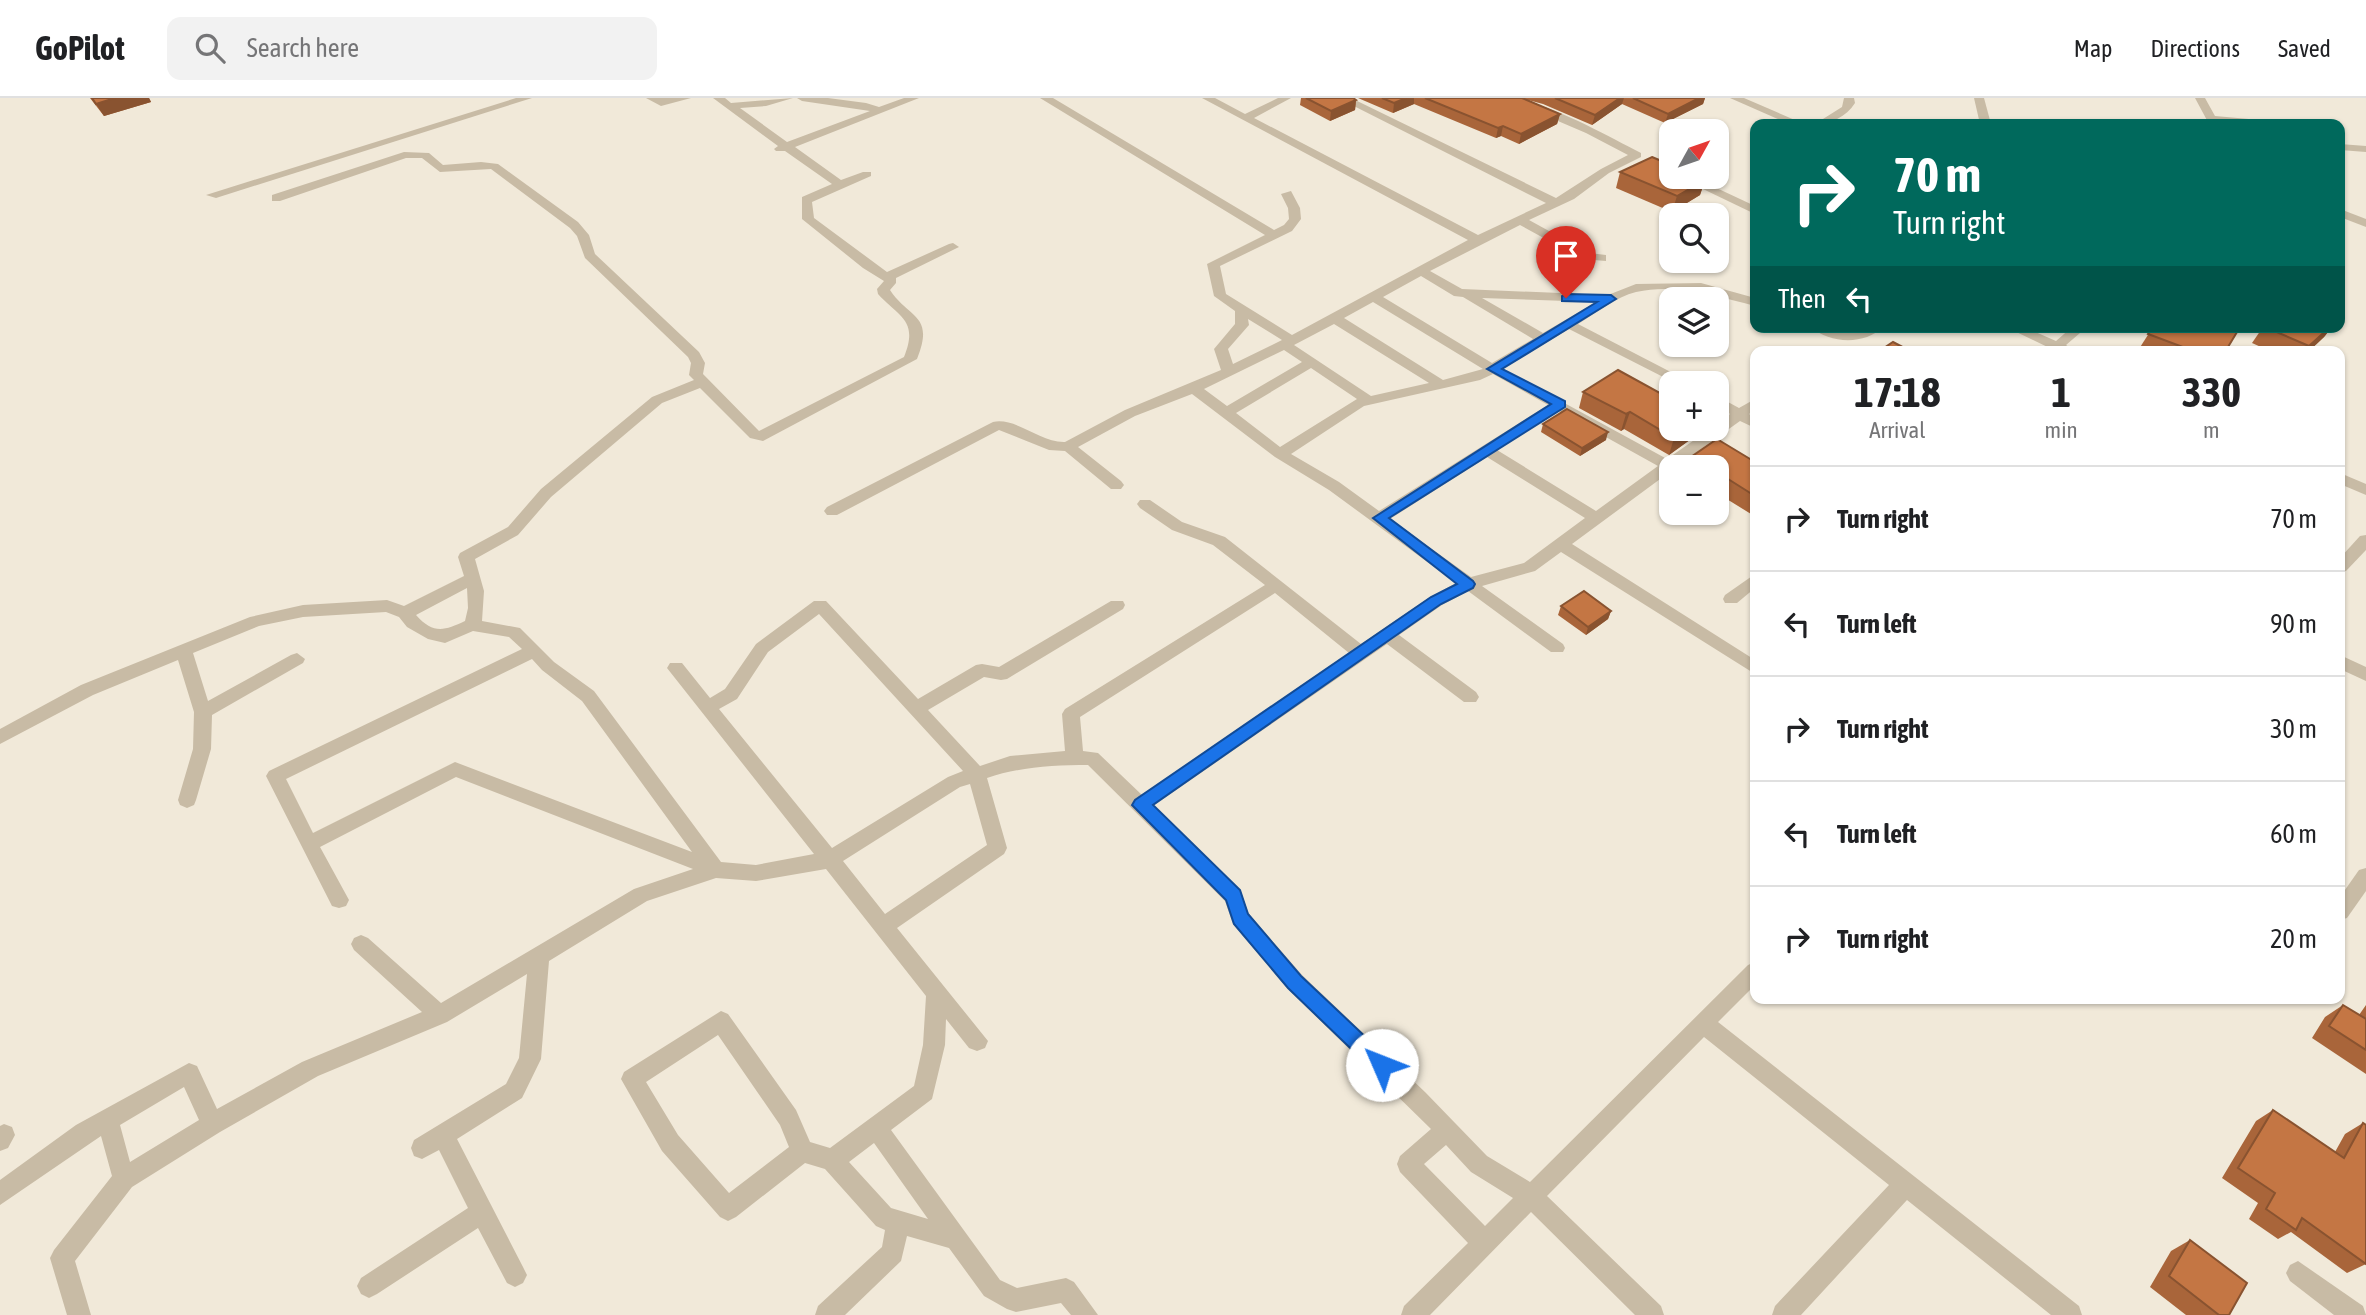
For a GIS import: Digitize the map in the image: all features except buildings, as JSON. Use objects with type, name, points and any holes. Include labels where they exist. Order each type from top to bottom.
[{"type":"street","points":[[212,195],[527,98]]},
{"type":"street","points":[[651,98],[661,103],[686,98]]},
{"type":"street","points":[[718,98],[783,148],[840,185]]},
{"type":"street","points":[[729,106],[788,98]]},
{"type":"street","points":[[802,98],[866,106]]},
{"type":"street","points":[[854,98],[879,111]]},
{"type":"street","points":[[783,148],[914,98]]},
{"type":"street","points":[[1045,98],[1274,235]]},
{"type":"street","points":[[1207,98],[1439,222],[1478,240]]},
{"type":"street","points":[[1246,118],[1286,98]]},
{"type":"street","points":[[1343,98],[1556,203]]},
{"type":"street","points":[[832,511],[998,425],[1055,447],[1068,446],[1130,414],[1230,372],[1478,240],[1556,203],[1605,171],[1643,158],[1590,131],[1509,98]]},
{"type":"street","points":[[1735,98],[1786,119]]},
{"type":"street","points":[[1829,119],[1846,109],[1850,103],[1849,98]]},
{"type":"street","points":[[1979,98],[1985,119]]},
{"type":"street","points":[[2200,98],[2212,119]]},
{"type":"street","points":[[2345,147],[2366,149]]},
{"type":"street","points":[[276,198],[404,155],[421,153],[430,156],[440,169],[481,164],[494,166],[574,225],[583,235],[589,255],[694,355],[698,363],[696,375],[755,435],[763,436],[910,359],[918,334],[913,318],[884,295],[883,289],[891,283],[887,277],[808,219],[806,200],[866,174]]},
{"type":"street","points":[[1710,189],[1750,208]]},
{"type":"street","points":[[1287,194],[1294,208],[1295,219],[1288,228],[1213,264],[1220,296],[1368,400]]},
{"type":"street","points":[[2345,215],[2366,223]]},
{"type":"street","points":[[1520,220],[1586,256],[1602,258]]},
{"type":"street","points":[[887,277],[953,247]]},
{"type":"street","points":[[1421,271],[1460,293],[1611,299]]},
{"type":"street","points":[[1280,453],[1359,403],[1480,376],[1611,299],[1636,288],[1702,287],[1750,301]]},
{"type":"street","points":[[1465,293],[1543,339]]},
{"type":"street","points":[[1374,297],[1493,369],[1659,461]]},
{"type":"street","points":[[1230,372],[1221,349],[1242,325],[1241,309]]},
{"type":"street","points":[[1334,318],[1440,384]]},
{"type":"street","points":[[1569,324],[1661,371]]},
{"type":"street","points":[[1831,333],[1860,338],[1868,333]]},
{"type":"street","points":[[2026,333],[2056,346]]},
{"type":"street","points":[[1228,412],[1311,362]]},
{"type":"street","points":[[472,625],[478,611],[474,578],[466,557],[513,531],[546,493],[657,400],[703,382]]},
{"type":"street","points":[[1195,388],[1280,453],[1380,518],[1558,648]]},
{"type":"street","points":[[1380,518],[1560,404]]},
{"type":"street","points":[[1729,406],[1750,420]]},
{"type":"street","points":[[1683,455],[1750,407]]},
{"type":"street","points":[[1068,446],[1116,485]]},
{"type":"street","points":[[1486,450],[1596,518]]},
{"type":"street","points":[[1141,805],[1436,601],[1468,584],[1529,566],[1659,472]]},
{"type":"street","points":[[2345,480],[2366,490]]},
{"type":"street","points":[[1145,504],[1177,526],[1219,541],[1361,653]]},
{"type":"street","points":[[2345,562],[2366,540]]},
{"type":"street","points":[[1561,544],[1636,593],[1717,640],[1750,664]]},
{"type":"street","points":[[405,612],[474,578]]},
{"type":"street","points":[[1731,599],[1750,584]]},
{"type":"street","points":[[1075,758],[1071,714],[1276,585]]},
{"type":"street","points":[[708,707],[731,694],[762,648],[820,604],[977,774],[997,848],[883,926]]},
{"type":"street","points":[[918,708],[982,670],[1001,674],[1117,605]]},
{"type":"street","points":[[0,737],[87,690],[256,621],[303,611],[387,606],[405,612],[413,623],[428,633],[445,637],[472,625],[514,632],[548,666],[588,695],[716,870]]},
{"type":"street","points":[[1387,635],[1470,697]]},
{"type":"street","points":[[339,900],[275,776],[534,650]]},
{"type":"street","points":[[184,651],[203,712],[202,749],[187,800]]},
{"type":"street","points":[[203,712],[297,659]]},
{"type":"street","points":[[2345,664],[2366,675]]},
{"type":"street","points":[[676,668],[977,1041]]},
{"type":"street","points":[[309,844],[455,769],[716,870],[757,873],[829,860],[954,782],[977,774],[1010,763],[1092,758],[1233,896],[1240,918],[1295,982],[1479,1164],[1530,1195],[1652,1315]]},
{"type":"street","points":[[79,1315],[62,1258],[124,1179],[212,1124],[310,1069],[440,1015],[641,895],[716,870]]},
{"type":"street","points":[[2345,905],[2366,876]]},
{"type":"street","points":[[361,944],[440,1015]]},
{"type":"street","points":[[422,1148],[514,1091],[530,1059],[539,956]]},
{"type":"street","points":[[1413,1315],[1750,976]]},
{"type":"street","points":[[832,1160],[924,1092],[934,1045],[937,993]]},
{"type":"street","points":[[802,1151],[727,1209],[670,1143],[632,1079],[721,1021],[781,1108],[802,1151],[832,1160],[884,1218],[955,1238]]},
{"type":"street","points":[[1703,1023],[2070,1315]]},
{"type":"street","points":[[0,1194],[84,1133],[189,1073],[212,1124]]},
{"type":"street","points":[[107,1119],[124,1179]]},
{"type":"street","points":[[876,1128],[992,1288],[1016,1300],[1066,1290],[1086,1315]]},
{"type":"street","points":[[1446,1130],[1408,1164],[1484,1242]]},
{"type":"street","points":[[443,1135],[515,1275]]},
{"type":"street","points":[[1784,1315],[1907,1183]]},
{"type":"street","points":[[369,1286],[482,1212]]},
{"type":"street","points":[[827,1315],[893,1253],[898,1222]]},
{"type":"street","points":[[2298,1273],[2354,1315]]},
{"type":"route","points":[[1382,1065],[1295,982],[1240,918],[1233,896],[1141,805],[1436,601],[1468,584],[1380,518],[1560,404],[1493,369],[1611,299],[1566,298]]}]
